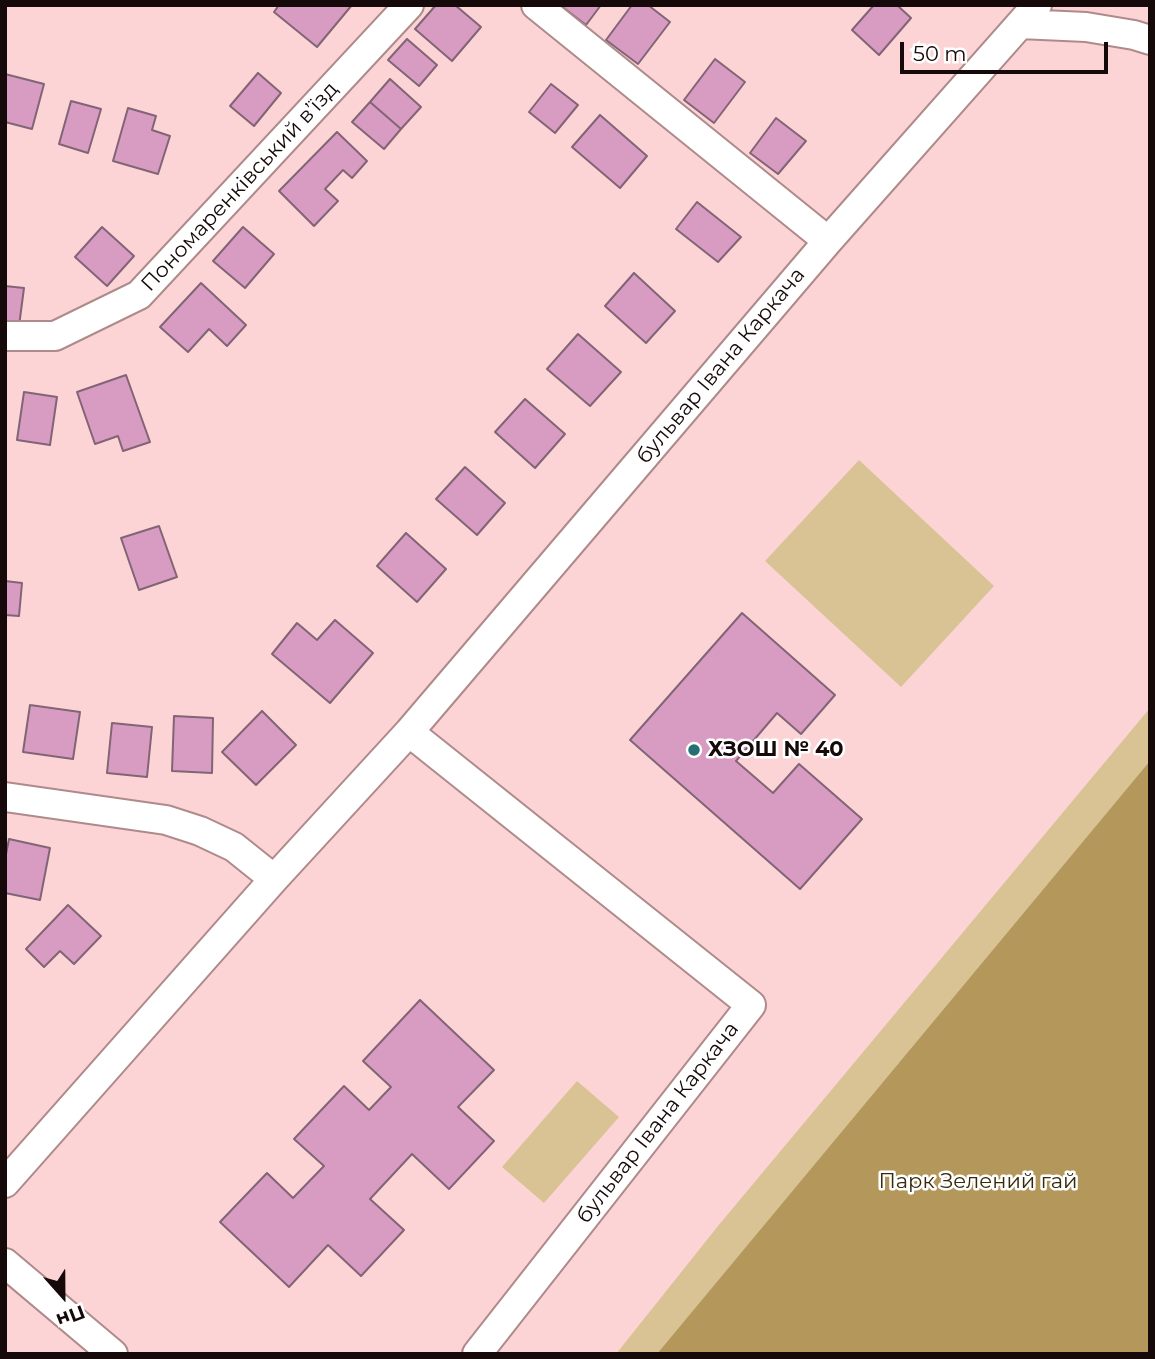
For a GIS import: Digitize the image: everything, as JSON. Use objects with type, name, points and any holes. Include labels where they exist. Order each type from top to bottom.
[{"type":"street","name":"Пономаренківський в’їзд","points":[[5,336],[55,336],[139,295],[409,5]]},
{"type":"street","points":[[536,5],[828,240]]},
{"type":"street","points":[[1029,15],[1134,34],[1150,40]]},
{"type":"street","name":"бульвар Івана Каркача","points":[[5,1183],[274,879],[409,732],[828,240],[1029,15]]},
{"type":"street","name":"бульвар Івана Каркача","points":[[409,732],[751,1005],[488,1349]]},
{"type":"street","points":[[5,796],[166,820],[200,831],[234,847],[274,879]]},
{"type":"street","points":[[5,1263],[113,1354]]},
{"type":"green space","points":[[859,460],[994,586],[901,687],[765,561]]},
{"type":"green space","name":"Парк Зелений гай","points":[[1150,708],[1150,1354],[616,1354],[718,1226]]},
{"type":"green space","name":"Парк Зелений гай","points":[[1150,761],[1150,1354],[657,1354]]},
{"type":"green space","points":[[577,1081],[619,1117],[544,1203],[502,1167]]},
{"type":"building","points":[[279,5],[352,5],[317,47],[274,12]]},
{"type":"building","points":[[436,5],[455,5],[481,27],[452,61],[415,29]]},
{"type":"building","points":[[560,5],[601,5],[586,25]]},
{"type":"building","points":[[632,5],[648,5],[670,22],[638,64],[606,40]]},
{"type":"building","points":[[874,5],[897,5],[911,18],[879,55],[852,30]]},
{"type":"building","points":[[407,39],[437,65],[419,86],[388,60]]},
{"type":"building","points":[[715,59],[745,82],[714,123],[684,100]]},
{"type":"building","points":[[258,73],[281,93],[254,126],[230,106]]},
{"type":"building","points":[[5,74],[44,84],[32,129],[5,122]]},
{"type":"building","points":[[390,79],[421,107],[401,129],[370,102]]},
{"type":"building","points":[[551,84],[578,105],[555,133],[529,112]]},
{"type":"building","points":[[71,101],[101,109],[88,153],[59,144]]},
{"type":"building","points":[[370,102],[401,129],[384,149],[352,122]]},
{"type":"building","points":[[128,108],[156,116],[152,130],[170,136],[158,174],[113,161]]},
{"type":"building","points":[[600,115],[647,156],[620,188],[572,147]]},
{"type":"building","points":[[776,118],[806,141],[778,174],[750,153]]},
{"type":"building","points":[[337,132],[367,161],[352,178],[343,170],[325,189],[338,201],[314,226],[279,191]]},
{"type":"building","points":[[697,202],[741,237],[718,262],[676,229]]},
{"type":"building","points":[[102,227],[134,256],[107,286],[75,257]]},
{"type":"building","points":[[243,227],[274,254],[245,288],[213,261]]},
{"type":"building","points":[[634,273],[675,311],[646,343],[605,306]]},
{"type":"building","points":[[201,283],[246,325],[227,346],[209,329],[188,352],[160,327]]},
{"type":"building","points":[[5,286],[24,288],[19,326],[5,325]]},
{"type":"building","points":[[578,334],[621,372],[590,406],[547,369]]},
{"type":"building","points":[[126,375],[150,442],[123,451],[118,436],[95,444],[77,392]]},
{"type":"building","points":[[24,392],[57,397],[50,445],[17,440]]},
{"type":"building","points":[[525,399],[565,434],[535,468],[495,432]]},
{"type":"building","points":[[465,467],[505,503],[477,535],[436,499]]},
{"type":"building","points":[[159,526],[177,577],[139,590],[121,538]]},
{"type":"building","points":[[406,533],[446,569],[417,602],[377,566]]},
{"type":"building","points":[[5,581],[22,583],[19,616],[5,615]]},
{"type":"building","name":"ХЗОШ № 40","points":[[742,613],[835,695],[801,734],[777,713],[736,761],[773,793],[799,764],[862,819],[800,889],[630,740]]},
{"type":"building","points":[[335,620],[373,653],[330,703],[272,654],[297,623],[317,640]]},
{"type":"building","points":[[30,705],[80,712],[73,759],[23,752]]},
{"type":"building","points":[[262,711],[296,745],[256,785],[222,752]]},
{"type":"building","points":[[174,716],[213,718],[212,773],[172,771]]},
{"type":"building","points":[[112,723],[152,727],[147,777],[107,773]]},
{"type":"building","points":[[9,839],[50,848],[40,900],[5,893],[5,859]]},
{"type":"building","points":[[68,905],[101,936],[74,964],[60,951],[44,967],[26,949]]},
{"type":"building","points":[[420,1000],[494,1070],[458,1107],[494,1141],[449,1189],[412,1154],[370,1199],[404,1230],[361,1276],[328,1245],[289,1287],[220,1222],[267,1173],[293,1198],[324,1166],[294,1139],[344,1086],[369,1110],[391,1087],[363,1061]]},
{"type":"place","name":"ХЗОШ № 40","points":[[694,750]]}]
